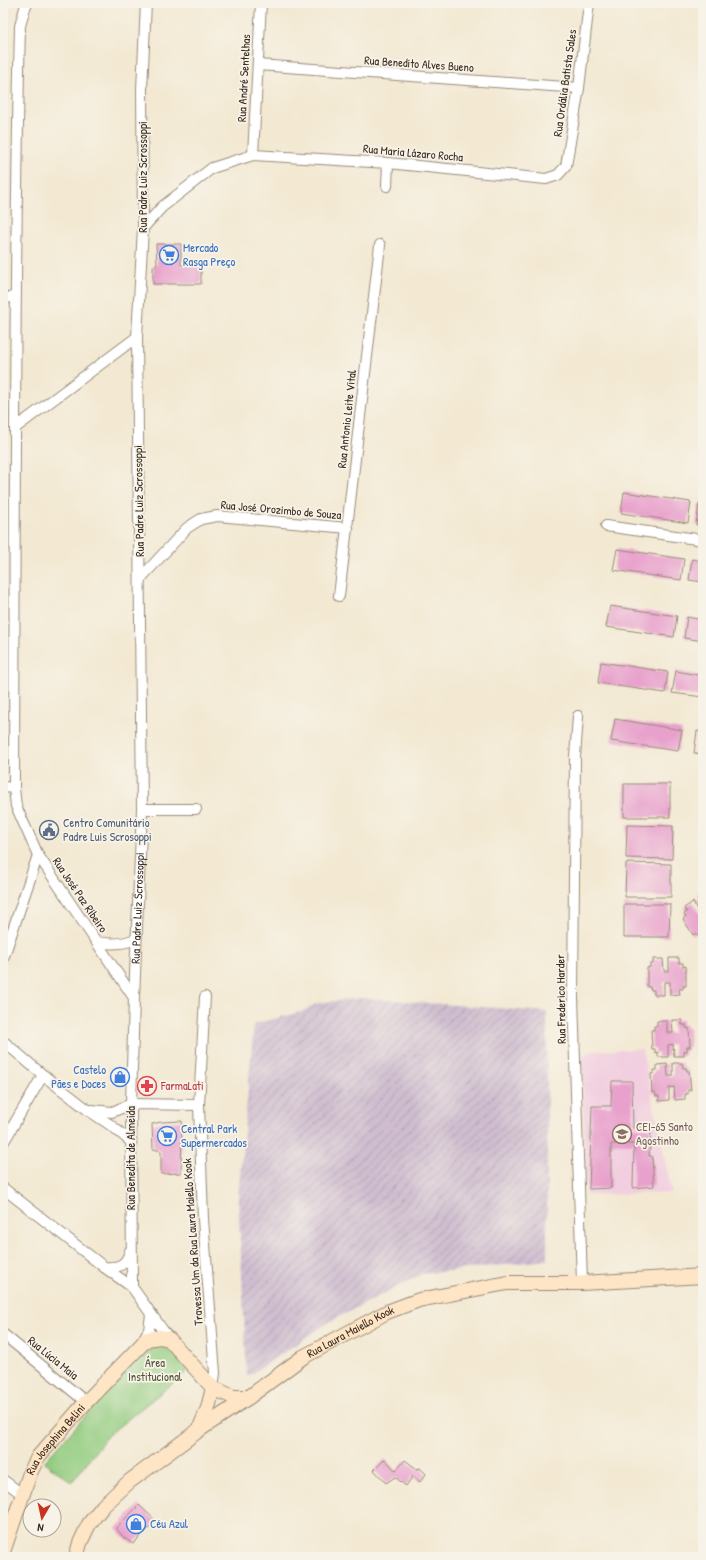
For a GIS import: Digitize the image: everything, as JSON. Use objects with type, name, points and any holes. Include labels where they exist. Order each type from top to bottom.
[{"type":"main road","name":"Rua Laura Maiello Kook","points":[[76,1557],[80,1543],[89,1524],[103,1506],[130,1481],[200,1430],[249,1397],[302,1357],[387,1312],[419,1300],[507,1284],[703,1276]]},
{"type":"main road","name":"Rua Josephina Belini","points":[[3,1552],[22,1494],[38,1457],[86,1402],[139,1346],[147,1339],[153,1337],[170,1339]]},
{"type":"main road","points":[[170,1339],[213,1388],[233,1397],[249,1397]]},
{"type":"main road","points":[[200,1430],[213,1388]]},
{"type":"street","name":"Rua José Paz Ribeiro","points":[[28,3],[20,26],[14,428],[14,788],[16,806],[38,855],[134,998]]},
{"type":"street","name":"Rua Padre Luiz Scrossoppi","points":[[134,998],[142,809],[141,578],[137,337],[143,228],[142,89],[146,3]]},
{"type":"street","name":"Rua André Sentelhas","points":[[253,155],[261,3]]},
{"type":"street","name":"Rua Ordália Batista Sales","points":[[566,166],[589,3]]},
{"type":"street","name":"Rua Benedito Alves Bueno","points":[[258,65],[578,88]]},
{"type":"street","points":[[143,228],[162,207],[212,168],[253,155]]},
{"type":"street","name":"Rua Maria Lázaro Rocha","points":[[253,155],[388,162],[546,179],[558,175],[566,166]]},
{"type":"street","points":[[387,186],[388,162]]},
{"type":"street","name":"Rua Antonio Leite Vital","points":[[340,596],[380,245]]},
{"type":"street","points":[[3,299],[16,296]]},
{"type":"street","points":[[14,428],[137,337]]},
{"type":"street","name":"Rua José Orozimbo de Souza","points":[[141,578],[188,528],[201,519],[217,516],[348,528]]},
{"type":"street","points":[[606,526],[703,540]]},
{"type":"street","name":"Rua Frederico Harder","points":[[578,716],[575,757],[573,997],[582,1282]]},
{"type":"street","points":[[3,787],[14,788]]},
{"type":"street","points":[[142,809],[196,809]]},
{"type":"street","points":[[3,959],[38,855]]},
{"type":"street","points":[[97,942],[114,944],[127,943],[136,939]]},
{"type":"street","name":"Rua Benedita de Almeida","points":[[132,1287],[130,1141],[134,998]]},
{"type":"street","name":"Travessa Um da Rua Laura Maiello Kook","points":[[205,998],[199,1105],[203,1219],[215,1373],[213,1388]]},
{"type":"street","points":[[3,1041],[43,1075],[130,1141]]},
{"type":"street","points":[[3,1143],[43,1075]]},
{"type":"street","points":[[88,1110],[112,1112],[131,1104],[199,1105]]},
{"type":"street","points":[[3,1188],[132,1287],[170,1339]]},
{"type":"street","name":"Rua Benedita de Almeida","points":[[104,1267],[113,1268],[122,1265],[129,1256],[132,1246]]},
{"type":"street","name":"Rua Josephina Belini","points":[[139,1346],[149,1330],[151,1314]]},
{"type":"street","name":"Rua Lúcia Maia","points":[[3,1334],[86,1402]]},
{"type":"street","points":[[3,1480],[22,1494]]},
{"type":"shaded area","points":[[363,998],[547,1012],[547,1260],[422,1274],[329,1322],[247,1377],[238,1197],[254,1024],[301,1012],[318,1003]]},
{"type":"shaded area","name":"CEI-65 Santo Agostinho","points":[[642,1049],[672,1193],[586,1195],[582,1057],[589,1051]]},
{"type":"green space","name":"Área Institucional","points":[[166,1343],[188,1371],[107,1436],[72,1482],[44,1462],[142,1353]]},
{"type":"building","name":"Mercado Rasga Preço","points":[[156,244],[181,244],[181,265],[201,267],[201,284],[153,284],[153,267],[157,265]]},
{"type":"building","points":[[624,492],[691,502],[688,523],[621,513]]},
{"type":"building","points":[[699,504],[703,504],[703,526],[696,525]]},
{"type":"building","points":[[617,549],[684,559],[681,580],[613,570]]},
{"type":"building","points":[[692,559],[703,561],[703,582],[689,580]]},
{"type":"building","points":[[610,606],[677,616],[674,637],[606,627]]},
{"type":"building","points":[[687,617],[703,620],[703,641],[684,638]]},
{"type":"building","points":[[601,662],[668,672],[665,693],[598,683]]},
{"type":"building","points":[[676,671],[703,676],[703,697],[672,693]]},
{"type":"building","points":[[615,719],[682,730],[678,751],[611,741]]},
{"type":"building","points":[[697,731],[703,732],[703,754],[694,753]]},
{"type":"building","points":[[624,784],[670,784],[670,817],[624,817]]},
{"type":"building","points":[[627,825],[673,826],[672,859],[626,858]]},
{"type":"building","points":[[626,863],[671,864],[671,897],[625,897]]},
{"type":"building","points":[[703,896],[703,909],[697,899]]},
{"type":"building","points":[[693,902],[699,913],[703,910],[703,938],[701,934],[698,936],[696,933],[693,935],[683,919],[686,917],[684,914],[687,912],[684,908]]},
{"type":"building","points":[[624,904],[670,904],[669,937],[624,937]]},
{"type":"building","points":[[669,958],[679,958],[679,963],[683,963],[683,967],[686,966],[686,986],[683,986],[683,989],[679,989],[680,994],[670,995],[670,982],[664,982],[664,995],[654,995],[654,990],[647,987],[647,968],[650,967],[650,964],[653,964],[653,959],[663,959],[664,971],[669,971]]},
{"type":"building","points":[[672,1020],[682,1020],[682,1025],[686,1025],[686,1028],[689,1028],[690,1047],[687,1047],[687,1051],[684,1051],[684,1056],[674,1056],[673,1044],[668,1045],[668,1057],[658,1057],[658,1052],[655,1053],[655,1049],[652,1049],[651,1030],[654,1030],[654,1026],[657,1026],[657,1021],[667,1021],[667,1033],[673,1033]]},
{"type":"building","points":[[673,1063],[682,1063],[683,1068],[686,1068],[687,1071],[689,1071],[691,1090],[688,1090],[688,1094],[685,1094],[685,1099],[675,1100],[674,1087],[669,1088],[669,1100],[659,1101],[659,1096],[656,1096],[655,1092],[652,1093],[651,1074],[654,1073],[654,1070],[657,1070],[657,1065],[667,1064],[668,1076],[673,1076]]},
{"type":"building","points":[[612,1081],[632,1081],[633,1128],[648,1128],[651,1133],[649,1156],[652,1156],[654,1186],[633,1188],[634,1144],[611,1144],[611,1188],[589,1189],[592,1106],[611,1106]]},
{"type":"building","name":"Central Park Supermercados","points":[[182,1121],[181,1173],[161,1174],[161,1151],[153,1149],[152,1124]]},
{"type":"building","points":[[385,1459],[396,1471],[405,1460],[417,1469],[420,1468],[426,1474],[420,1482],[413,1476],[406,1486],[395,1477],[386,1483],[374,1470]]},
{"type":"building","name":"Céu Azul","points":[[139,1505],[156,1521],[133,1544],[123,1537],[116,1528]]},
{"type":"place","name":"Mercado Rasga Preço","points":[[169,255]]},
{"type":"place","name":"Centro Comunitário Padre Luis Scrosoppi","points":[[49,830]]},
{"type":"place","name":"Castelo Pães e Doces","points":[[120,1077]]},
{"type":"place","name":"FarmaLati","points":[[147,1086]]},
{"type":"place","name":"CEI-65 Santo Agostinho","points":[[622,1134]]},
{"type":"place","name":"Central Park Supermercados","points":[[167,1136]]},
{"type":"place","name":"Céu Azul","points":[[136,1524]]}]
